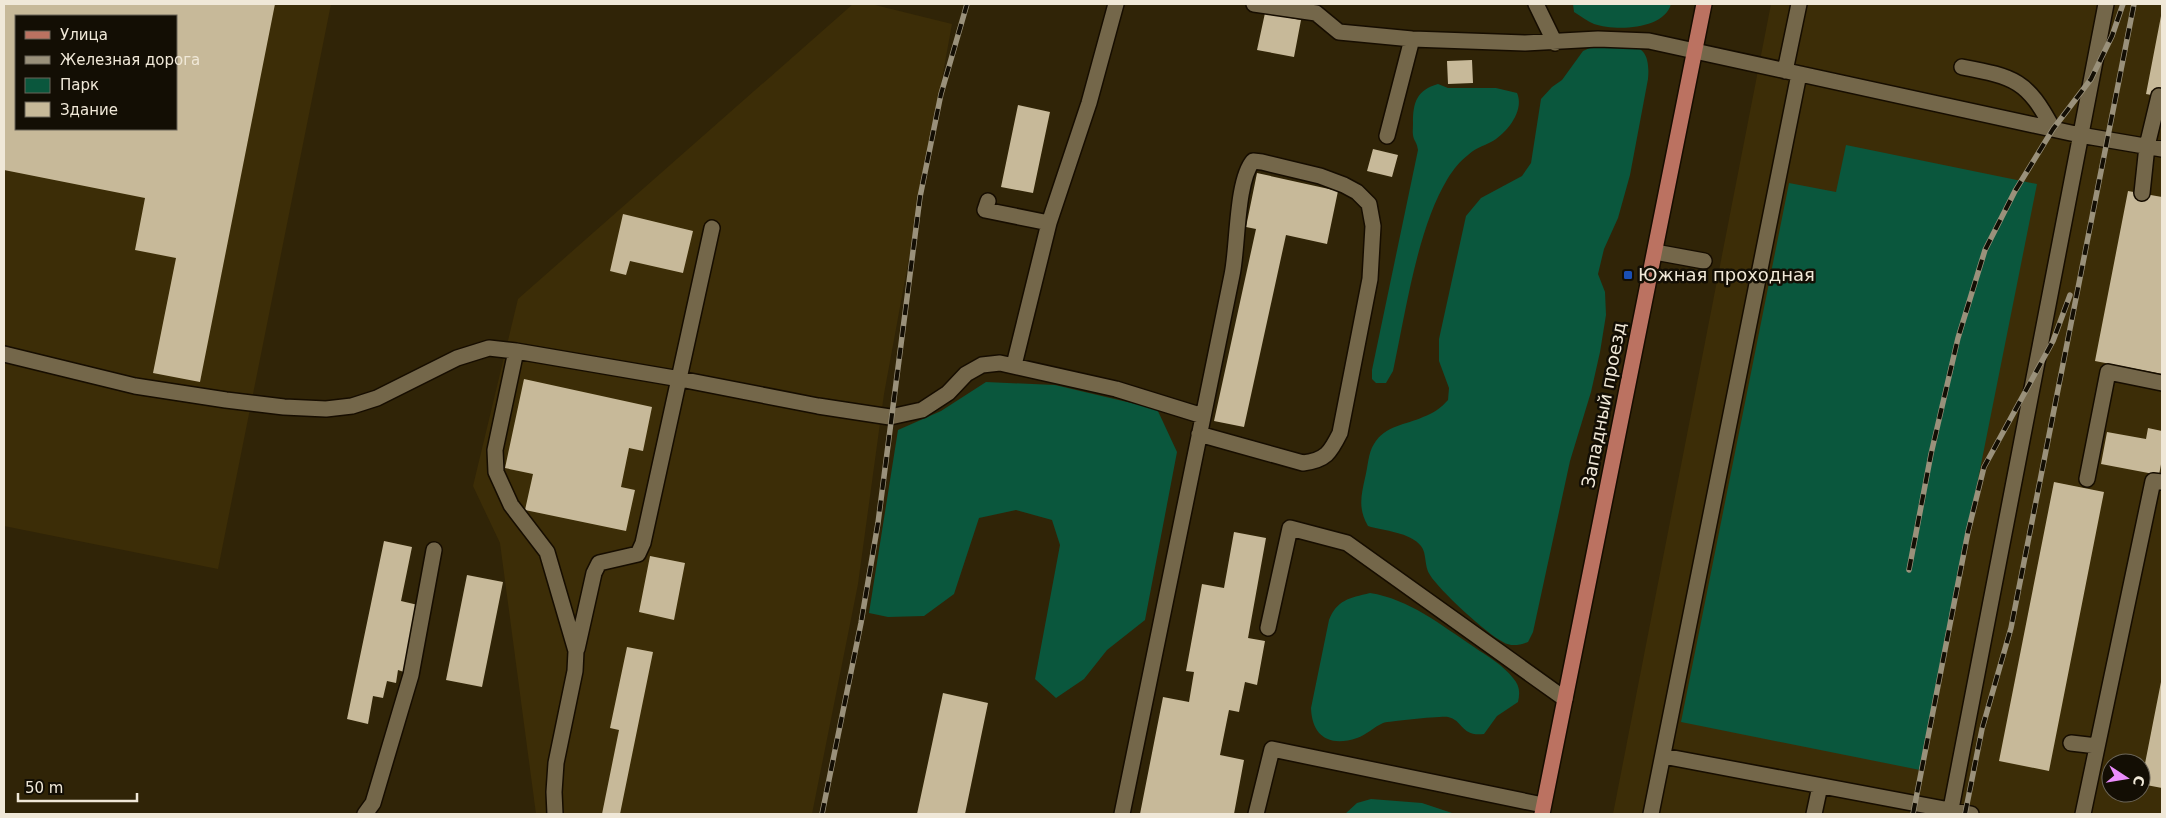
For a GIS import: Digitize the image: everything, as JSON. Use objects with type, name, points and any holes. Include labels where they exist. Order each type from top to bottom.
[{"type":"main road","name":"Западный проезд","points":[[1542,810],[1704,4]]},
{"type":"lane","points":[[1014,365],[1049,223],[1089,103],[1116,4]]},
{"type":"lane","points":[[1254,4],[1318,9],[1339,32],[1412,39],[1554,43],[1598,39],[1649,41],[2053,129],[2155,148]]},
{"type":"lane","points":[[1536,4],[1554,43]]},
{"type":"lane","points":[[1651,814],[1792,73],[1800,4]]},
{"type":"lane","points":[[1950,812],[2106,4]]},
{"type":"lane","points":[[1387,136],[1412,39]]},
{"type":"lane","points":[[1962,67],[1996,73],[2020,83],[2039,103],[2053,129]]},
{"type":"lane","points":[[2142,193],[2155,148],[2159,96]]},
{"type":"lane","points":[[1122,814],[1199,434],[1235,261],[1244,181],[1248,167],[1253,161],[1262,162],[1320,176],[1357,192],[1369,204],[1373,226],[1370,279],[1340,433],[1332,450],[1319,461],[1303,463],[1199,434]]},
{"type":"lane","points":[[988,201],[985,210],[1049,223]]},
{"type":"lane","points":[[555,814],[556,763],[575,671],[576,652],[594,573],[599,562],[609,559],[628,558],[638,554],[643,544],[712,228]]},
{"type":"lane","points":[[1654,252],[1704,261]]},
{"type":"lane","points":[[4,354],[135,386],[284,407],[326,409],[352,406],[377,398],[457,358],[489,348],[680,379],[818,406],[890,417],[922,410],[948,393],[966,374],[982,366],[1000,363],[1116,389],[1203,416]]},
{"type":"lane","points":[[516,351],[495,450],[496,472],[511,505],[547,552],[576,652]]},
{"type":"lane","points":[[2086,478],[2108,372],[2162,383]]},
{"type":"lane","points":[[2083,814],[2153,481],[2162,482]]},
{"type":"lane","points":[[1268,628],[1290,528],[1347,543],[1564,699]]},
{"type":"lane","points":[[365,814],[373,803],[411,675],[434,550]]},
{"type":"lane","points":[[2071,743],[2097,746]]},
{"type":"lane","points":[[1256,814],[1272,749],[1542,810]]},
{"type":"lane","points":[[1663,756],[1950,812],[1971,814]]},
{"type":"lane","points":[[1814,814],[1820,786]]},
{"type":"shaded area","points":[[4,4],[331,4],[218,569],[4,526]]},
{"type":"shaded area","points":[[853,4],[871,4],[952,24],[884,394],[858,584],[812,814],[536,814],[500,543],[473,486],[518,299]]},
{"type":"shaded area","points":[[1771,4],[2162,4],[2162,814],[1613,814]]},
{"type":"green space","points":[[1573,4],[1671,4],[1667,13],[1659,19],[1649,24],[1626,28],[1594,24],[1574,12]]},
{"type":"green space","points":[[1626,45],[1634,46],[1641,50],[1646,56],[1648,79],[1630,175],[1618,218],[1604,249],[1598,274],[1605,292],[1606,315],[1591,392],[1570,461],[1533,632],[1528,642],[1512,645],[1506,644],[1486,630],[1443,591],[1428,572],[1423,549],[1416,541],[1404,535],[1368,526],[1363,514],[1362,497],[1370,452],[1379,438],[1396,426],[1434,412],[1448,400],[1449,388],[1439,361],[1439,339],[1466,216],[1481,198],[1522,176],[1531,163],[1541,99],[1552,87],[1562,80],[1583,51],[1594,46]]},
{"type":"green space","points":[[1438,84],[1448,88],[1496,88],[1517,93],[1518,107],[1513,121],[1503,134],[1473,151],[1459,163],[1437,198],[1420,246],[1393,371],[1386,383],[1376,383],[1372,379],[1372,370],[1418,150],[1413,135],[1415,103],[1421,93]]},
{"type":"green space","points":[[1846,145],[2037,184],[1920,770],[1681,722],[1789,183],[1836,192]]},
{"type":"green space","points":[[986,382],[1055,385],[1157,409],[1177,452],[1145,620],[1107,650],[1084,679],[1056,698],[1035,679],[1060,545],[1052,520],[1016,510],[979,518],[954,594],[924,616],[888,617],[869,613],[898,430],[941,411]]},
{"type":"green space","points":[[1370,593],[1398,601],[1424,614],[1495,661],[1509,673],[1517,684],[1518,702],[1497,716],[1484,734],[1466,731],[1457,721],[1444,717],[1383,723],[1360,737],[1347,740],[1331,740],[1324,737],[1315,726],[1311,708],[1329,620],[1340,604]]},
{"type":"green space","points":[[1371,799],[1422,803],[1455,814],[1345,814],[1357,803]]},
{"type":"building","points":[[4,4],[275,4],[200,382],[153,373],[176,258],[135,250],[145,198],[4,170]]},
{"type":"building","points":[[1265,13],[1301,20],[1294,57],[1257,50]]},
{"type":"building","points":[[2162,16],[2162,97],[2146,94]]},
{"type":"building","points":[[1472,60],[1473,83],[1448,84],[1447,61]]},
{"type":"building","points":[[1018,105],[1050,112],[1033,193],[1001,187]]},
{"type":"building","points":[[1373,149],[1398,155],[1392,177],[1367,171]]},
{"type":"building","points":[[1257,173],[1338,191],[1327,244],[1286,235],[1244,427],[1214,421],[1256,229],[1246,227]]},
{"type":"building","points":[[2128,191],[2162,197],[2162,374],[2095,361]]},
{"type":"building","points":[[623,214],[693,231],[683,273],[630,261],[626,275],[610,271]]},
{"type":"building","points":[[524,379],[652,407],[643,451],[629,448],[621,487],[635,490],[626,531],[525,510],[533,474],[505,468]]},
{"type":"building","points":[[2148,428],[2162,431],[2162,459],[2159,475],[2101,464],[2107,432],[2146,439]]},
{"type":"building","points":[[2054,482],[2104,492],[2049,771],[1999,761]]},
{"type":"building","points":[[1234,532],[1266,538],[1248,638],[1265,641],[1257,685],[1245,682],[1239,712],[1229,710],[1220,755],[1244,760],[1234,814],[1140,814],[1163,697],[1189,702],[1194,672],[1186,671],[1202,584],[1224,588]]},
{"type":"building","points":[[384,541],[412,547],[401,601],[418,605],[404,672],[398,670],[396,683],[387,681],[383,698],[373,696],[368,724],[347,719]]},
{"type":"building","points":[[650,556],[685,563],[674,620],[639,612]]},
{"type":"building","points":[[467,575],[503,582],[482,687],[446,680]]},
{"type":"building","points":[[627,647],[653,652],[620,814],[602,814],[619,730],[610,728]]},
{"type":"building","points":[[2162,682],[2162,788],[2151,786],[2151,753],[2147,753]]},
{"type":"building","points":[[943,693],[988,703],[965,814],[917,814]]},
{"type":"railway","points":[[822,814],[861,623],[878,523],[920,197],[941,94],[967,4]]},
{"type":"railway","points":[[1909,570],[1931,454],[1958,338],[1985,250],[2015,191],[2053,129],[2091,79],[2112,36],[2123,4]]},
{"type":"railway","points":[[1965,814],[1982,729],[2011,628],[2134,4]]},
{"type":"railway","points":[[1913,814],[1968,532],[1984,467],[2053,341],[2070,295]]},
{"type":"place","name":"Южная проходная","points":[[1628,275]]}]
